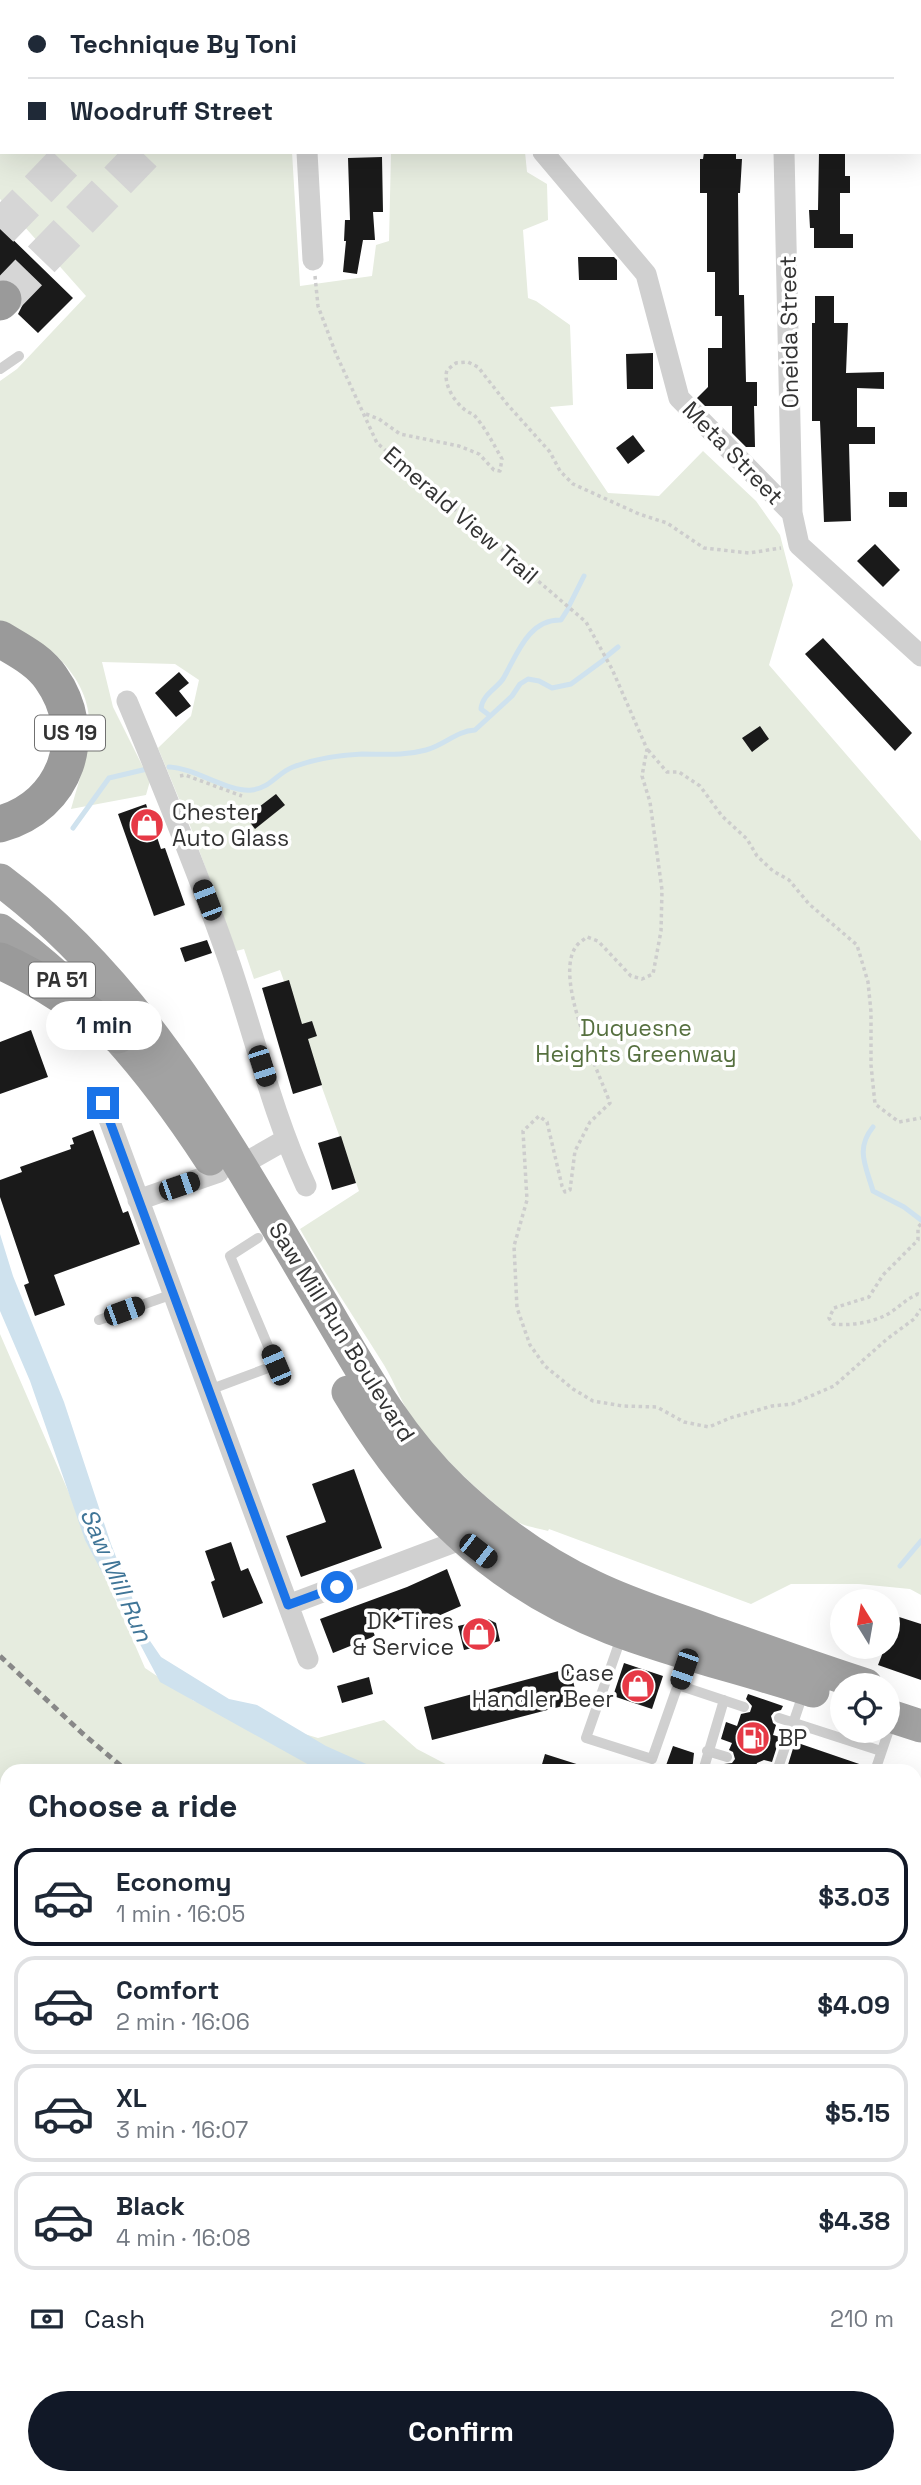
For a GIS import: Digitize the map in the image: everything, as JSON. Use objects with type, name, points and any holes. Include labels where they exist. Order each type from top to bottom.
[{"type":"highway","name":"US 19","points":[[0,639],[28,656],[51,676],[65,705],[70,736],[64,772],[49,794],[29,812],[0,824]]},
{"type":"highway","name":"Saw Mill Run Boulevard","points":[[0,880],[63,933],[116,988],[166,1052],[230,1169],[395,1424],[455,1491],[511,1537],[568,1574],[621,1599],[832,1673]]},
{"type":"highway","name":"Saw Mill Run Boulevard","points":[[0,930],[57,975],[118,1035],[230,1169],[258,1238],[377,1438],[418,1493],[463,1539],[492,1562],[553,1601],[622,1632],[830,1696]]},
{"type":"highway","points":[[0,961],[48,985],[118,1035]]},
{"type":"highway","points":[[463,1539],[511,1537]]},
{"type":"street","points":[[307,154],[313,260]]},
{"type":"street","name":"Meta Street","points":[[545,154],[646,274],[679,398],[792,513],[799,545]]},
{"type":"street","name":"Oneida Street","points":[[784,154],[792,513]]},
{"type":"street","points":[[799,545],[921,656]]},
{"type":"street","points":[[127,701],[161,782],[231,967],[285,1140],[306,1186]]},
{"type":"street","points":[[103,1103],[308,1659]]},
{"type":"street","points":[[138,1200],[230,1169],[285,1140]]},
{"type":"street","points":[[288,1605],[463,1539]]},
{"type":"lane","points":[[0,369],[19,356]]},
{"type":"lane","points":[[209,1390],[276,1365],[230,1256],[258,1238]]},
{"type":"lane","points":[[99,1320],[173,1294]]},
{"type":"lane","points":[[622,1632],[586,1738],[652,1759],[689,1653]]},
{"type":"lane","points":[[678,1685],[744,1707]]},
{"type":"lane","points":[[779,1764],[805,1688]]},
{"type":"lane","points":[[704,1764],[724,1700]]},
{"type":"lane","points":[[877,1764],[902,1711]]},
{"type":"lane","points":[[779,1718],[881,1751]]},
{"type":"lane","points":[[707,1751],[727,1757]]},
{"type":"path","name":"Emerald View Trail","points":[[313,260],[318,306],[336,354],[377,443],[586,622],[612,668],[647,749],[667,772],[679,772],[700,786],[722,816],[747,839],[757,856],[773,871],[789,880],[809,904],[857,945],[868,982],[875,1104],[899,1122],[921,1118]]},
{"type":"path","points":[[364,413],[379,419],[400,434],[459,446],[480,454],[494,470],[499,471],[502,459],[473,413],[464,410],[444,379],[447,370],[456,363],[468,362],[478,367],[550,452],[560,471],[573,484],[618,505],[667,523],[704,548],[750,553],[799,545]]},
{"type":"path","name":"Emerald View Trail","points":[[647,749],[642,776],[650,802],[662,890],[661,931],[653,974],[642,979],[631,976],[598,941],[587,937],[575,947],[568,970],[572,1000],[610,1103],[590,1122],[575,1151],[570,1190],[565,1192],[547,1122],[539,1116],[523,1132],[527,1200],[514,1247],[517,1308],[530,1345],[545,1366],[593,1401],[622,1406],[657,1407],[684,1422],[709,1427],[772,1406],[792,1404],[834,1387],[887,1339],[914,1319],[921,1309]]},
{"type":"path","points":[[161,782],[185,775],[242,796]]},
{"type":"path","points":[[921,1224],[918,1227],[918,1240],[883,1275],[869,1297],[834,1308],[829,1318],[833,1324],[864,1322],[885,1315],[910,1297],[921,1295]]},
{"type":"green space","name":"Duquesne Heights Greenway","points":[[0,154],[292,154],[300,286],[372,276],[376,245],[389,241],[391,154],[525,154],[527,172],[547,184],[548,220],[523,230],[528,298],[570,325],[573,405],[550,407],[608,493],[659,496],[703,451],[756,501],[780,535],[793,585],[769,665],[921,841],[921,1595],[910,1589],[859,1584],[791,1584],[751,1604],[549,1529],[548,1531],[516,1521],[461,1474],[415,1422],[384,1365],[300,1229],[359,1191],[280,970],[254,979],[244,949],[236,951],[191,828],[158,748],[191,716],[199,680],[175,664],[102,662],[113,707],[150,781],[146,795],[71,809],[83,767],[89,729],[83,692],[56,655],[0,622],[0,381],[17,369],[86,296],[0,199]]},
{"type":"green space","points":[[0,1334],[145,1668],[194,1701],[318,1738],[384,1720],[417,1749],[446,1764],[0,1764]]},
{"type":"water","name":"Saw Mill Run","points":[[0,1234],[13,1276],[64,1402],[111,1544],[148,1638],[161,1657],[229,1699],[257,1705],[326,1746],[366,1764],[307,1764],[160,1682],[85,1540],[30,1381],[0,1311]]},
{"type":"building","points":[[704,154],[736,154],[736,159],[742,159],[738,193],[739,295],[744,295],[746,382],[757,382],[757,406],[754,406],[755,447],[746,447],[732,433],[732,406],[705,406],[697,398],[708,387],[708,348],[722,348],[722,316],[715,316],[715,272],[707,272],[707,193],[700,193],[700,159],[703,159]]},
{"type":"building","points":[[819,154],[845,154],[845,176],[850,176],[850,193],[840,193],[840,234],[853,234],[853,248],[814,248],[814,228],[810,228],[809,210],[818,210]]},
{"type":"building","points":[[382,157],[383,212],[373,212],[375,240],[363,240],[357,274],[343,272],[345,220],[350,220],[348,158]]},
{"type":"building","points":[[0,227],[73,298],[38,333],[18,314],[23,304],[23,293],[18,285],[9,279],[0,279]]},
{"type":"building","points":[[578,257],[614,257],[617,260],[617,280],[579,280]]},
{"type":"building","points":[[815,296],[834,296],[834,323],[848,323],[846,373],[884,372],[884,389],[857,388],[857,427],[875,427],[875,444],[849,444],[851,521],[824,522],[820,421],[812,421],[812,323],[815,323]]},
{"type":"building","points":[[653,353],[653,389],[627,389],[626,354]]},
{"type":"building","points":[[633,435],[645,451],[628,464],[616,448]]},
{"type":"building","points":[[889,492],[907,492],[907,507],[889,507]]},
{"type":"building","points":[[875,544],[900,570],[883,587],[857,561]]},
{"type":"building","points":[[823,638],[912,733],[895,751],[805,654]]},
{"type":"building","points":[[179,672],[189,683],[179,691],[191,706],[176,717],[155,693]]},
{"type":"building","points":[[760,726],[769,739],[752,752],[742,738]]},
{"type":"building","points":[[276,794],[285,805],[255,829],[246,817]]},
{"type":"building","points":[[146,804],[161,849],[165,848],[185,905],[154,916],[118,814]]},
{"type":"building","points":[[207,940],[212,953],[185,962],[180,948]]},
{"type":"building","points":[[289,980],[302,1024],[312,1021],[317,1036],[308,1039],[322,1085],[293,1094],[262,988]]},
{"type":"building","points":[[31,1030],[48,1077],[0,1094],[0,1042]]},
{"type":"building","points":[[93,1130],[123,1213],[128,1211],[140,1244],[54,1275],[65,1305],[35,1316],[24,1285],[29,1283],[0,1197],[0,1180],[22,1172],[20,1167],[71,1149],[70,1145],[74,1144],[72,1138]]},
{"type":"building","points":[[341,1136],[356,1183],[332,1190],[318,1143]]},
{"type":"building","points":[[354,1469],[382,1548],[301,1577],[286,1536],[326,1522],[312,1484]]},
{"type":"building","points":[[231,1542],[241,1571],[248,1568],[263,1603],[223,1618],[211,1582],[215,1580],[205,1551]]},
{"type":"building","points":[[447,1569],[461,1606],[422,1623],[418,1613],[373,1631],[375,1636],[333,1653],[320,1619]]},
{"type":"building","points":[[900,1617],[921,1624],[921,1680],[878,1665],[880,1659],[900,1659]]},
{"type":"building","name":"DK Tires & Service","points":[[488,1619],[496,1623],[500,1641],[464,1650],[458,1626]]},
{"type":"building","name":"Case Handler Beer","points":[[624,1663],[663,1676],[652,1709],[613,1696]]},
{"type":"building","points":[[570,1668],[578,1702],[432,1740],[424,1707]]},
{"type":"building","points":[[369,1677],[373,1694],[342,1703],[337,1686]]},
{"type":"building","name":"BP","points":[[748,1694],[783,1706],[771,1716],[776,1725],[773,1735],[780,1737],[772,1762],[764,1760],[757,1764],[724,1764],[732,1763],[735,1759],[733,1752],[729,1750],[732,1743],[721,1739],[726,1722],[737,1726],[741,1714],[750,1712],[752,1706],[746,1699]]},
{"type":"building","points":[[795,1742],[859,1764],[788,1764]]},
{"type":"building","points":[[673,1746],[694,1753],[693,1764],[667,1764]]},
{"type":"building","points":[[545,1754],[576,1764],[542,1764]]},
{"type":"waterway","points":[[569,606],[584,576]]},
{"type":"waterway","points":[[489,715],[481,709],[482,704],[503,679],[525,640],[540,625],[561,620],[568,609]]},
{"type":"waterway","points":[[607,656],[618,647]]},
{"type":"waterway","points":[[169,767],[190,771],[233,788],[252,790],[265,786],[293,767],[318,760],[336,756],[418,752],[475,730],[528,679],[552,688],[571,684],[605,659]]},
{"type":"waterway","points":[[73,828],[109,778],[147,769]]},
{"type":"waterway","points":[[873,1127],[863,1150],[873,1191],[904,1207],[921,1220]]},
{"type":"waterway","points":[[900,1566],[921,1541]]},
{"type":"tunnel","points":[[0,229],[72,154]]},
{"type":"tunnel","points":[[3,299],[143,154]]},
{"type":"railway","points":[[0,1656],[119,1764]]},
{"type":"place","name":"Chester Auto Glass","points":[[147,825]]},
{"type":"place","name":"DK Tires & Service","points":[[479,1634]]},
{"type":"place","name":"Case Handler Beer","points":[[638,1686]]},
{"type":"place","name":"BP","points":[[753,1738]]},
{"type":"route","points":[[103,1103],[288,1605],[337,1587]]}]
